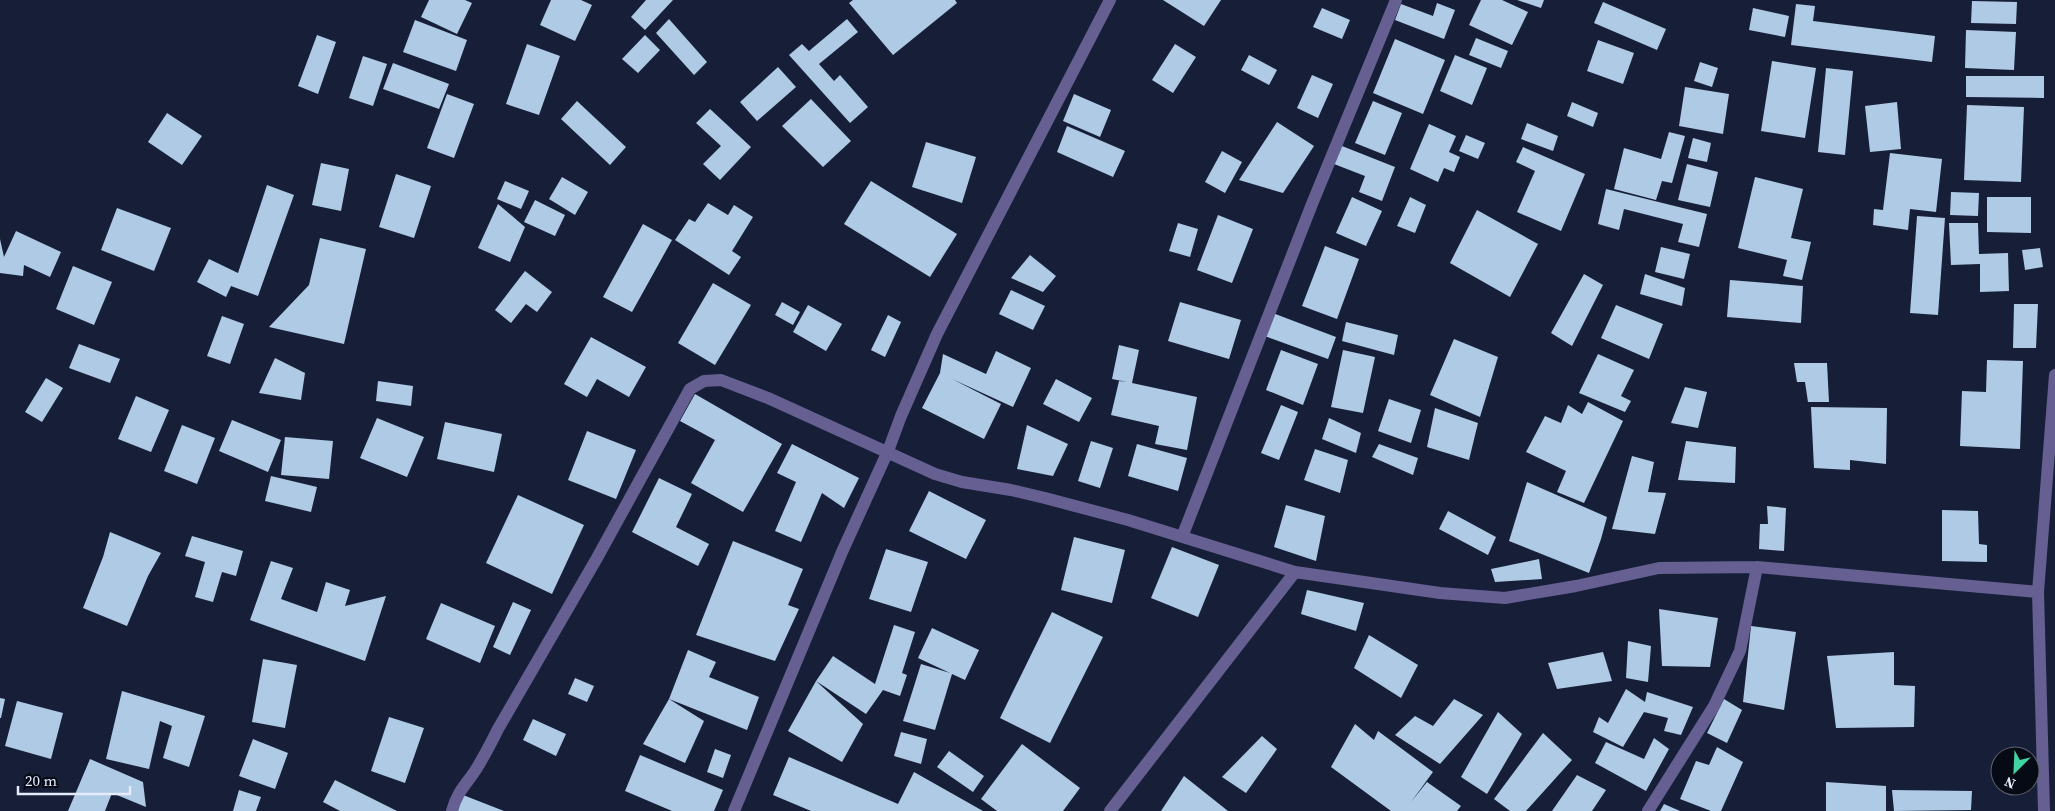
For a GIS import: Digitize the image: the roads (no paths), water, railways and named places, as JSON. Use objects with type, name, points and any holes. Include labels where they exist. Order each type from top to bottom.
[{"type":"street","points":[[734,811],[842,552],[888,451],[901,416],[937,334],[1110,0]]},
{"type":"street","points":[[1182,537],[1312,204],[1396,0]]},
{"type":"street","points":[[2044,811],[2038,592],[2055,375]]},
{"type":"street","points":[[452,811],[462,787],[484,757],[498,729],[597,558],[690,388],[704,380],[720,380],[768,398],[935,474],[962,482],[1045,498],[1128,520],[1295,572],[1440,593],[1505,598],[1576,586],[1659,568],[1757,567],[2038,592]]},
{"type":"street","points":[[1648,811],[1714,706],[1737,658],[1757,567]]},
{"type":"street","points":[[1110,811],[1295,572]]}]
